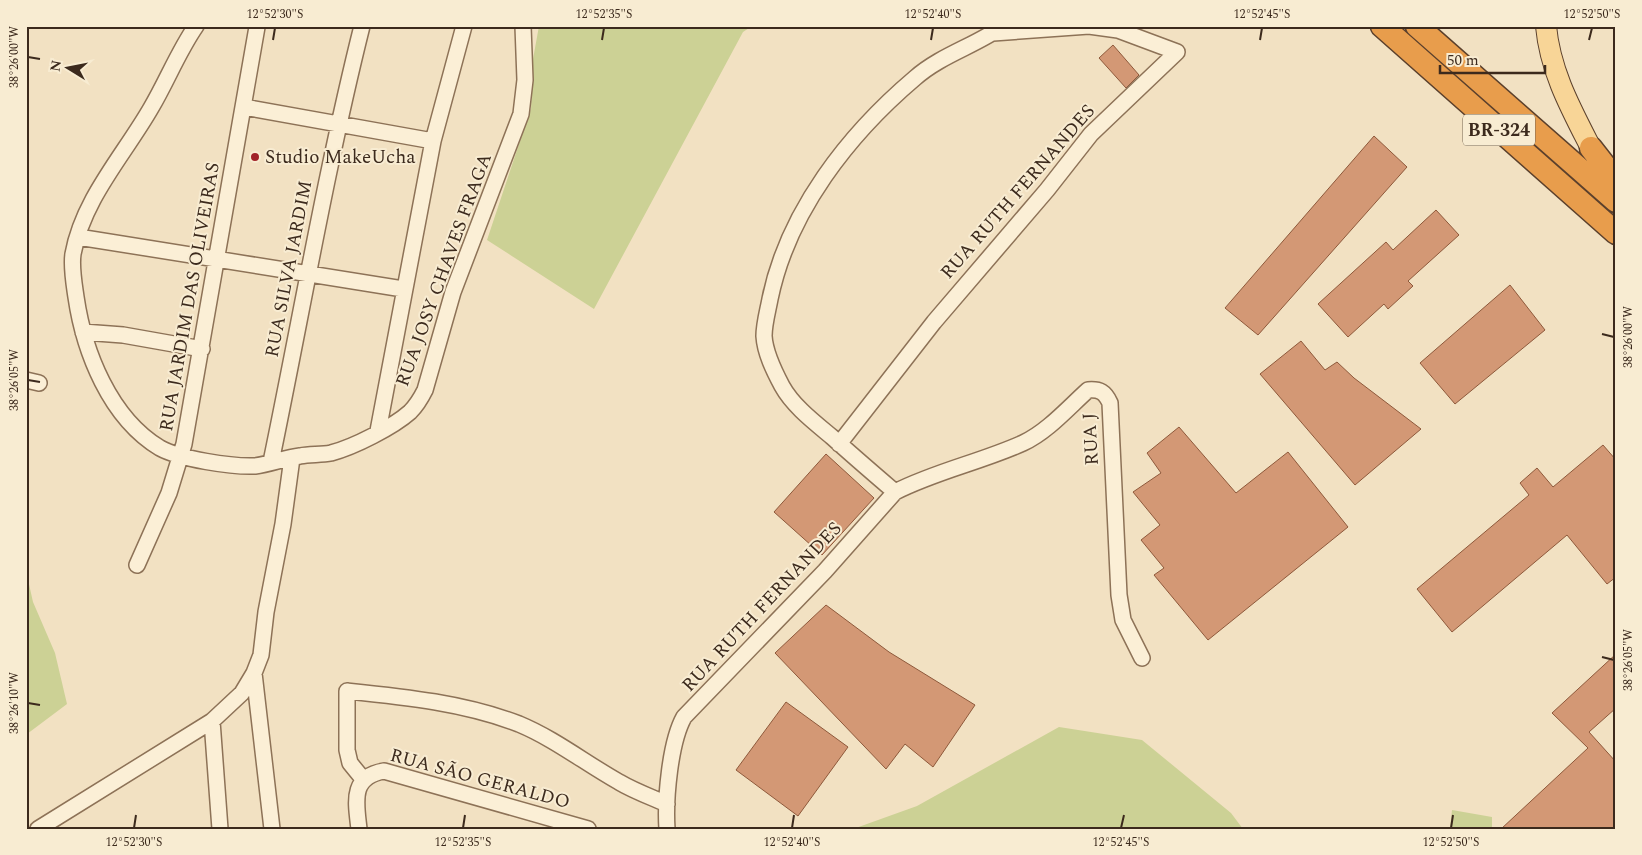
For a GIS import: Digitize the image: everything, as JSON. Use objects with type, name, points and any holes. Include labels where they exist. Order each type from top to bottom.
[{"type":"highway","name":"BR-324","points":[[1382,26],[1616,233]]},
{"type":"highway","name":"BR-324","points":[[1417,26],[1616,201]]},
{"type":"highway","points":[[1591,148],[1616,180]]},
{"type":"main road","points":[[1546,26],[1556,74],[1591,148]]},
{"type":"street","name":"RUA JOSY CHAVES FRAGA","points":[[196,26],[177,55],[152,107],[97,194],[78,237],[73,256],[74,282],[83,332],[91,357],[103,382],[130,422],[144,436],[162,449],[181,455],[255,466],[344,449],[409,413],[418,404],[425,390],[454,292],[521,114],[525,80],[523,26]]},
{"type":"street","name":"RUA SILVA JARDIM","points":[[271,462],[310,274],[338,122],[362,26]]},
{"type":"street","points":[[378,431],[433,140],[464,26]]},
{"type":"street","name":"RUA RUTH FERNANDES","points":[[667,829],[674,744],[678,728],[684,717],[825,571],[894,492],[839,444],[805,414],[783,388],[770,361],[764,336],[774,282],[784,250],[800,216],[822,181],[860,133],[916,77],[936,63],[998,30],[1090,26],[1118,30],[1177,52],[1091,134],[1047,190],[934,322],[839,444]]},
{"type":"street","name":"RUA JARDIM DAS OLIVEIRAS","points":[[137,565],[169,493],[181,455],[218,259],[257,27]]},
{"type":"street","points":[[244,107],[433,140]]},
{"type":"street","points":[[78,237],[404,289]]},
{"type":"street","points":[[83,332],[123,335],[202,348]]},
{"type":"street","name":"RUA J","points":[[894,492],[950,468],[1024,442],[1042,430],[1088,390],[1101,391],[1106,394],[1110,403],[1118,596],[1124,620],[1142,658]]},
{"type":"street","points":[[38,829],[212,721],[242,693],[254,673],[261,655],[266,612],[284,524],[292,458]]},
{"type":"street","points":[[254,673],[272,829]]},
{"type":"street","points":[[359,829],[356,804],[358,791],[363,779],[350,763],[347,750],[347,691],[446,704],[483,712],[520,725],[576,754],[620,783],[668,804]]},
{"type":"street","points":[[212,721],[220,829]]},
{"type":"street","name":"RUA SÃO GERALDO","points":[[363,779],[372,773],[384,771],[588,829]]},
{"type":"green space","points":[[539,26],[752,26],[743,32],[594,309],[487,240],[531,108],[533,59]]},
{"type":"green space","points":[[26,571],[33,602],[55,653],[67,704],[27,734]]},
{"type":"green space","points":[[1059,727],[1142,740],[1231,813],[1243,829],[853,829],[917,806]]},
{"type":"green space","points":[[1452,810],[1492,817],[1492,829],[1450,829]]},
{"type":"building","points":[[1113,45],[1139,75],[1126,88],[1099,58]]},
{"type":"building","points":[[1374,136],[1407,167],[1258,335],[1225,308]]},
{"type":"building","points":[[1436,210],[1459,235],[1408,281],[1413,286],[1388,309],[1384,304],[1348,337],[1318,304],[1386,242],[1393,250]]},
{"type":"building","points":[[1510,285],[1545,330],[1455,404],[1420,363]]},
{"type":"building","points":[[1301,341],[1325,370],[1337,362],[1354,378],[1421,429],[1355,485],[1260,374]]},
{"type":"building","points":[[1179,427],[1236,493],[1288,452],[1348,527],[1208,640],[1154,575],[1164,568],[1141,540],[1160,525],[1133,492],[1161,473],[1147,453]]},
{"type":"building","points":[[1603,445],[1616,460],[1616,577],[1607,584],[1567,535],[1452,632],[1417,589],[1529,495],[1520,483],[1537,468],[1553,487]]},
{"type":"building","points":[[826,454],[874,498],[822,555],[774,512]]},
{"type":"building","points":[[826,605],[889,652],[975,705],[933,767],[905,744],[886,769],[775,653]]},
{"type":"building","points":[[1616,654],[1616,708],[1589,732],[1616,762],[1616,829],[1501,829],[1588,748],[1552,713]]},
{"type":"building","points":[[786,702],[848,747],[798,816],[736,770]]},
{"type":"place","name":"Studio MakeUcha","points":[[255,157]]}]
